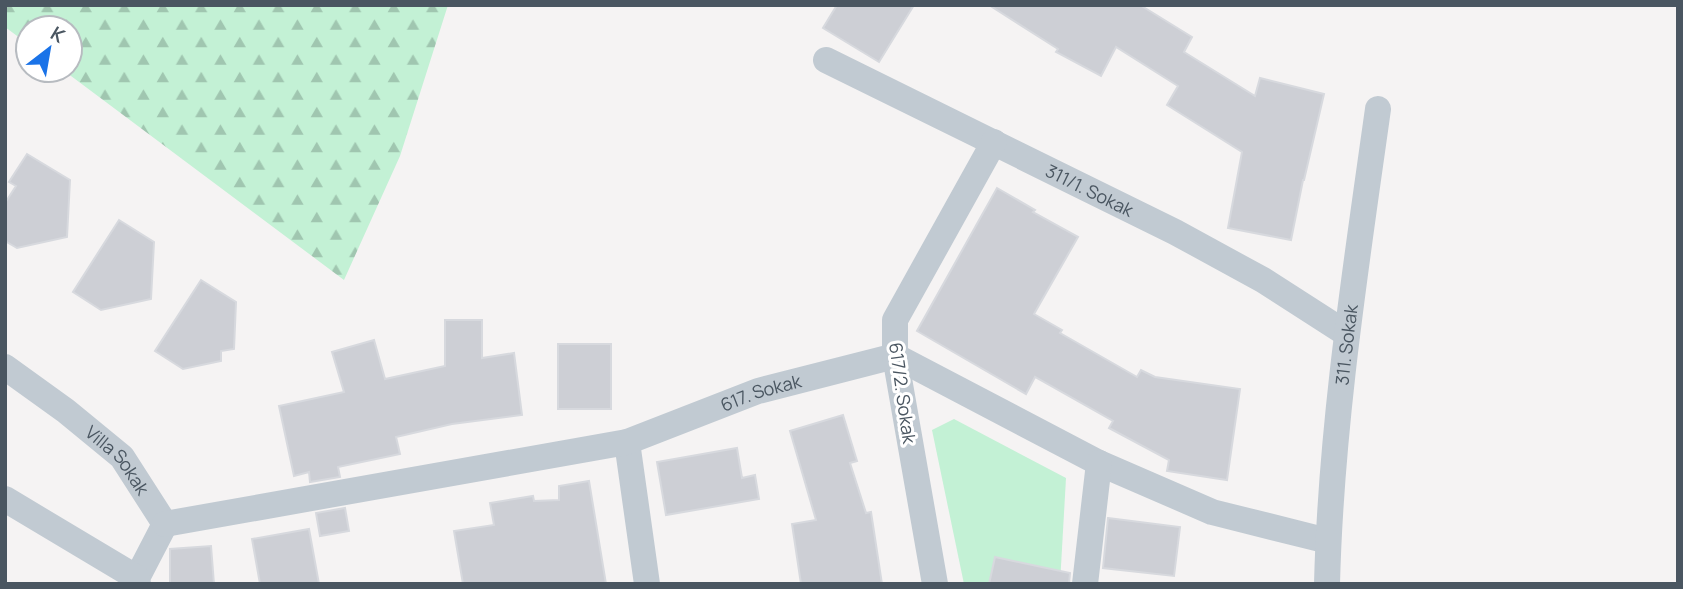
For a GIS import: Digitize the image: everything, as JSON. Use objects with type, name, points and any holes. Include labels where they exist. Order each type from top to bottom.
[{"type":"street","name":"311/1. Sokak","points":[[826,60],[1175,232],[1264,280],[1346,334]]},
{"type":"street","name":"311. Sokak","points":[[1327,584],[1328,541],[1346,334],[1378,109]]},
{"type":"street","name":"617/2. Sokak","points":[[935,584],[895,356],[895,320],[994,142]]},
{"type":"street","name":"617. Sokak","points":[[165,524],[627,442],[758,391],[895,356]]},
{"type":"street","points":[[895,356],[1100,463],[1212,512],[1328,541]]},
{"type":"street","name":"Villa Sokak","points":[[5,367],[66,411],[122,457],[165,524]]},
{"type":"street","points":[[627,442],[647,584]]},
{"type":"street","points":[[1085,584],[1100,463]]},
{"type":"street","points":[[5,499],[137,581],[165,524]]},
{"type":"green space","points":[[5,5],[448,5],[400,156],[344,280],[82,84],[84,84],[84,14],[14,14],[14,34],[5,27]]},
{"type":"green space","points":[[954,419],[1066,478],[1060,584],[964,584],[932,430]]},
{"type":"building","points":[[837,5],[914,5],[879,62],[823,28]]},
{"type":"building","points":[[989,5],[1140,5],[1192,37],[1184,52],[1255,96],[1260,78],[1324,94],[1291,240],[1228,228],[1242,152],[1167,105],[1178,86],[1116,47],[1101,76],[1056,52],[1058,49]]},
{"type":"building","points":[[27,154],[70,180],[67,237],[17,248],[5,241],[5,203],[16,186],[9,182]]},
{"type":"building","points":[[997,188],[1078,237],[1034,314],[1062,330],[1060,333],[1137,377],[1141,370],[1155,377],[1240,389],[1227,480],[1167,471],[1169,460],[1109,428],[1113,421],[1035,377],[1026,394],[917,331]]},
{"type":"building","points":[[119,220],[154,242],[151,299],[101,310],[73,292]]},
{"type":"building","points":[[201,280],[236,302],[234,349],[221,351],[221,361],[183,369],[155,351]]},
{"type":"building","points":[[445,320],[482,320],[482,358],[514,353],[522,415],[452,424],[396,437],[400,454],[338,467],[340,477],[310,482],[309,472],[294,476],[279,406],[344,392],[332,352],[374,340],[385,379],[445,366]]},
{"type":"building","points":[[558,344],[611,344],[611,409],[558,409]]},
{"type":"building","points":[[843,415],[857,461],[850,463],[866,513],[871,512],[882,584],[801,584],[792,524],[816,520],[790,431]]},
{"type":"building","points":[[737,448],[742,478],[755,475],[759,499],[666,515],[657,462]]},
{"type":"building","points":[[589,481],[606,584],[463,584],[454,531],[494,525],[490,503],[533,496],[534,501],[559,500],[559,486]]},
{"type":"building","points":[[345,508],[349,531],[320,536],[316,513]]},
{"type":"building","points":[[1108,518],[1180,527],[1174,576],[1103,568]]},
{"type":"building","points":[[309,529],[319,584],[260,584],[252,539]]},
{"type":"building","points":[[211,546],[214,584],[170,584],[170,549]]},
{"type":"building","points":[[995,557],[1070,573],[1069,584],[989,584]]}]
